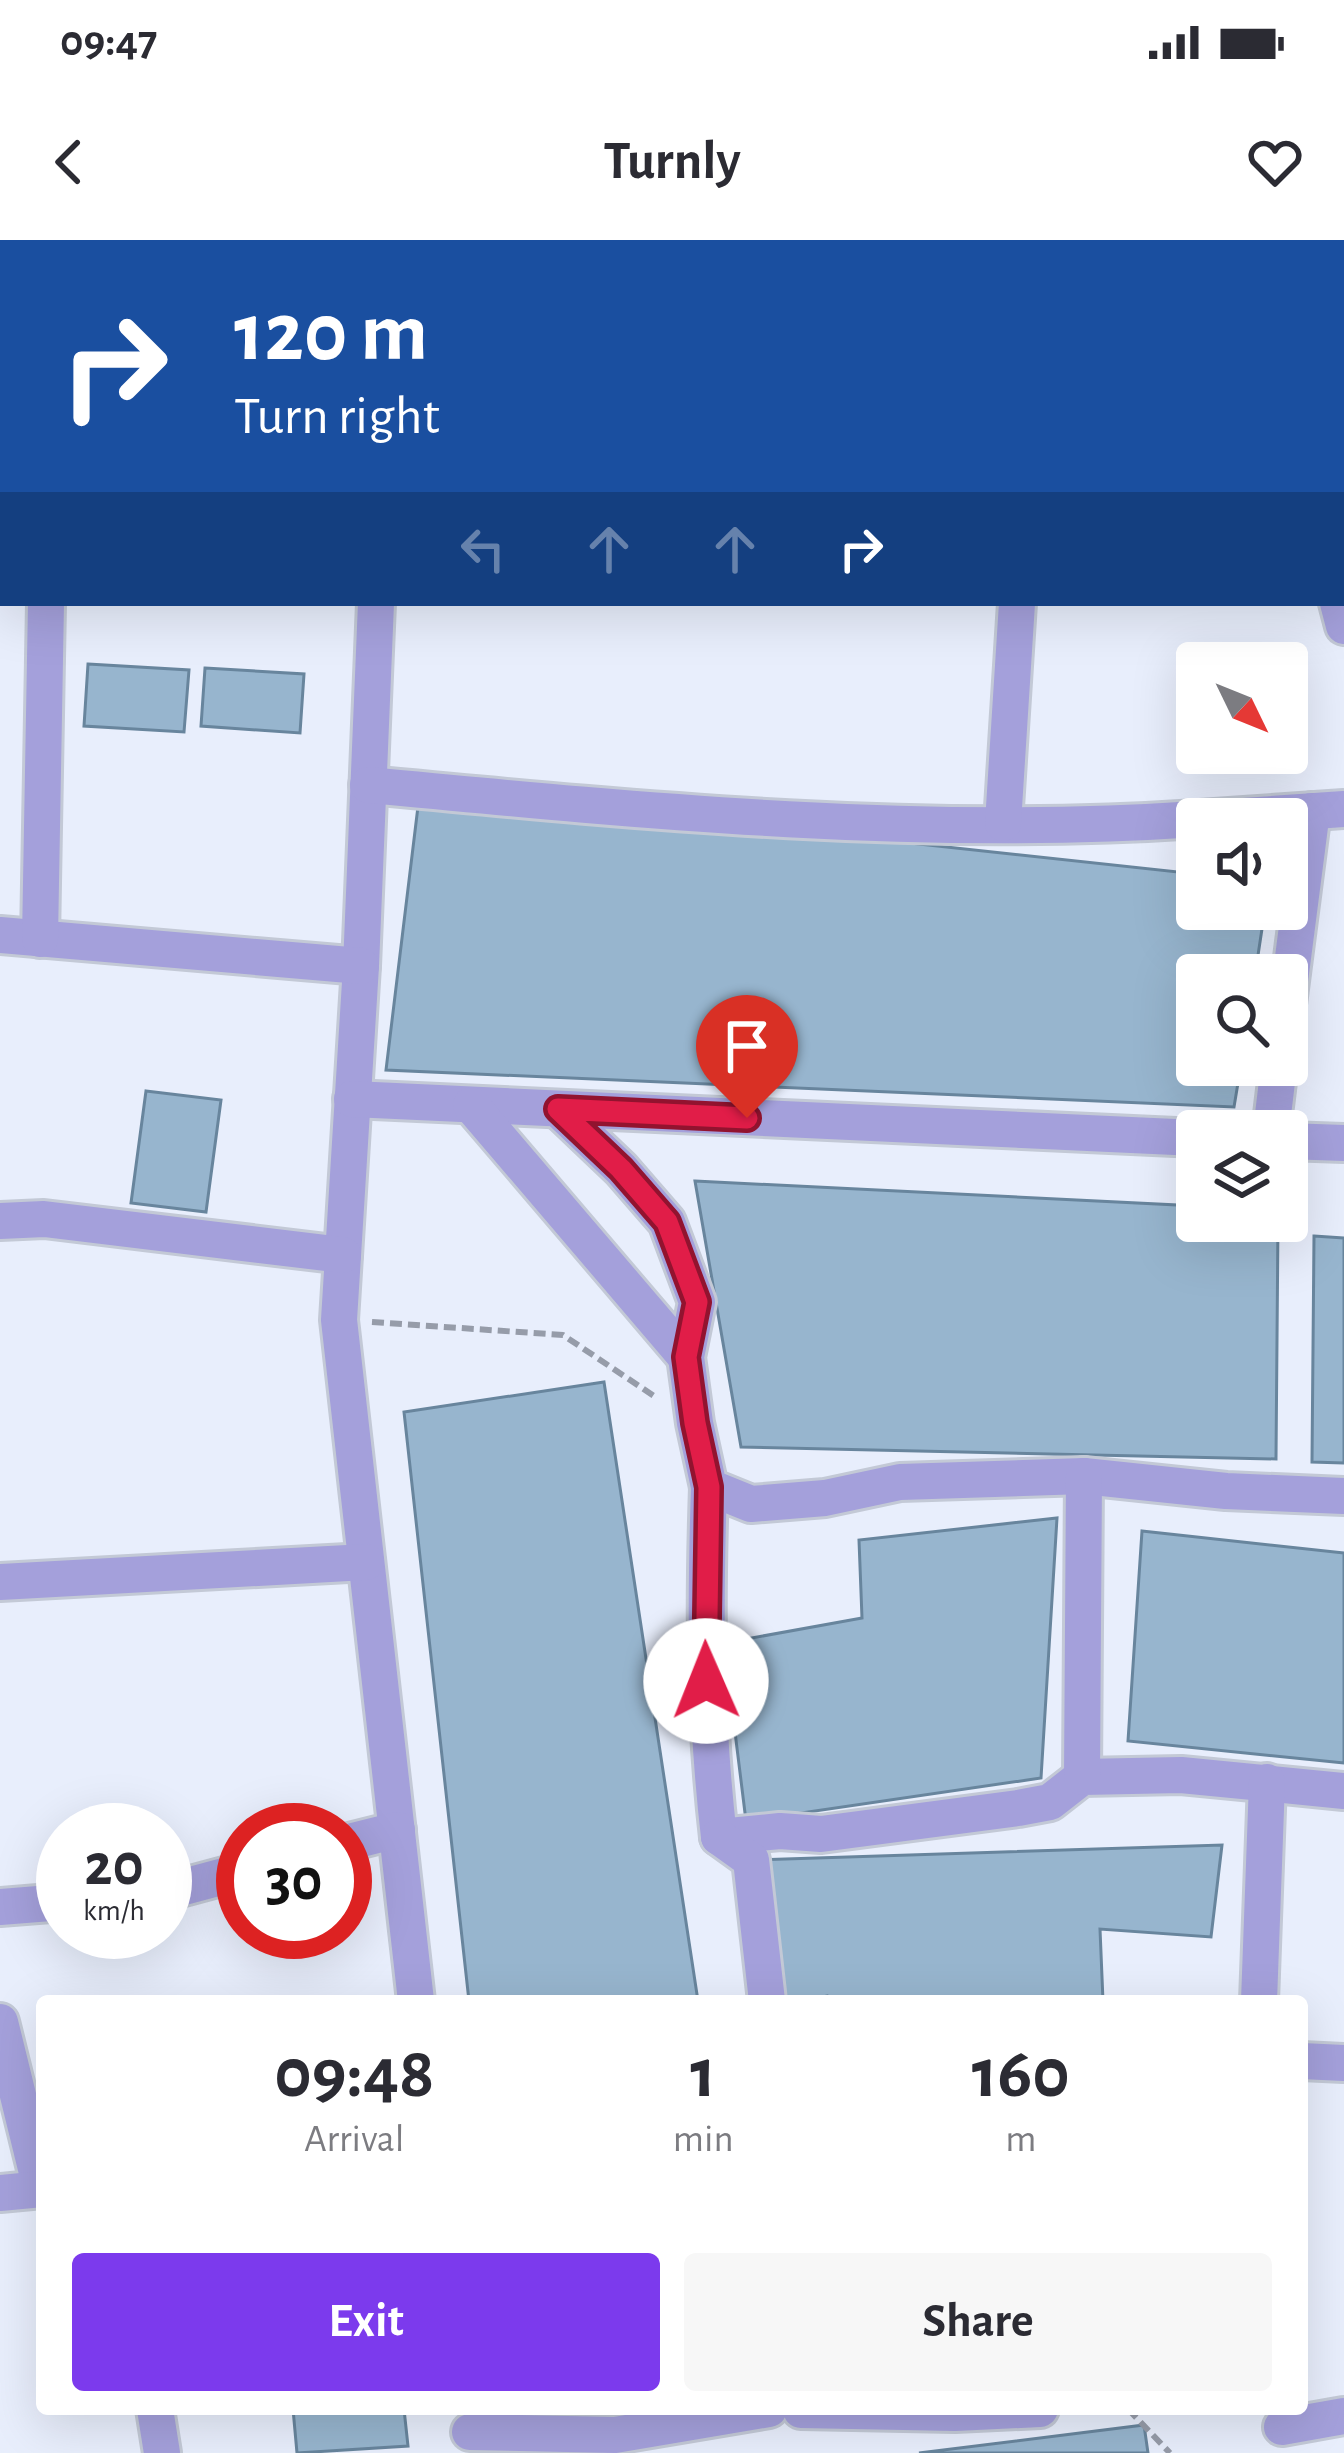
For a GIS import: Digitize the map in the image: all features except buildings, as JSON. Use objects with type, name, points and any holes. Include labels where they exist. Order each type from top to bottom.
[{"type":"street","points":[[40,939],[46,606]]},
{"type":"street","points":[[376,606],[361,966],[339,1320],[415,1995]]},
{"type":"street","points":[[1004,823],[1017,606]]},
{"type":"street","points":[[368,785],[761,819],[1120,824],[1176,820]]},
{"type":"street","points":[[1298,954],[1328,810]]},
{"type":"street","points":[[0,935],[361,966]]},
{"type":"street","points":[[352,1099],[1176,1137]]},
{"type":"street","points":[[471,1105],[686,1357]]},
{"type":"street","points":[[558,1109],[621,1169],[667,1222],[697,1302],[686,1357],[709,1487],[704,1648],[708,1746],[719,1837],[751,1860],[766,1995]]},
{"type":"street","points":[[1308,1142],[1344,1143]]},
{"type":"street","points":[[0,1221],[44,1219],[343,1255]]},
{"type":"street","points":[[709,1487],[751,1504],[825,1498],[900,1482],[1084,1476],[1226,1491],[1344,1496]]},
{"type":"street","points":[[1082,1777],[1084,1476]]},
{"type":"street","points":[[0,1582],[366,1562]]},
{"type":"street","points":[[719,1837],[780,1831],[821,1834],[1018,1808],[1050,1802],[1082,1777],[1181,1775],[1344,1791]]},
{"type":"street","points":[[1259,1995],[1267,1782]]},
{"type":"street","points":[[372,1836],[397,1829]]},
{"type":"street","points":[[0,1907],[36,1904]]},
{"type":"street","points":[[0,2022],[36,2169]]},
{"type":"street","points":[[1308,2061],[1344,2063]]},
{"type":"street","points":[[0,2194],[36,2190]]},
{"type":"street","points":[[156,2415],[161,2453]]},
{"type":"street","points":[[470,2431],[611,2444],[742,2415]]},
{"type":"street","points":[[1280,2430],[1344,2416]]},
{"type":"path","points":[[339,1320],[563,1335],[695,1423]]},
{"type":"path","points":[[1134,2415],[1170,2453]]},
{"type":"route","points":[[706,1681],[709,1487],[686,1357],[697,1302],[667,1222],[621,1169],[558,1109],[747,1118]]}]
